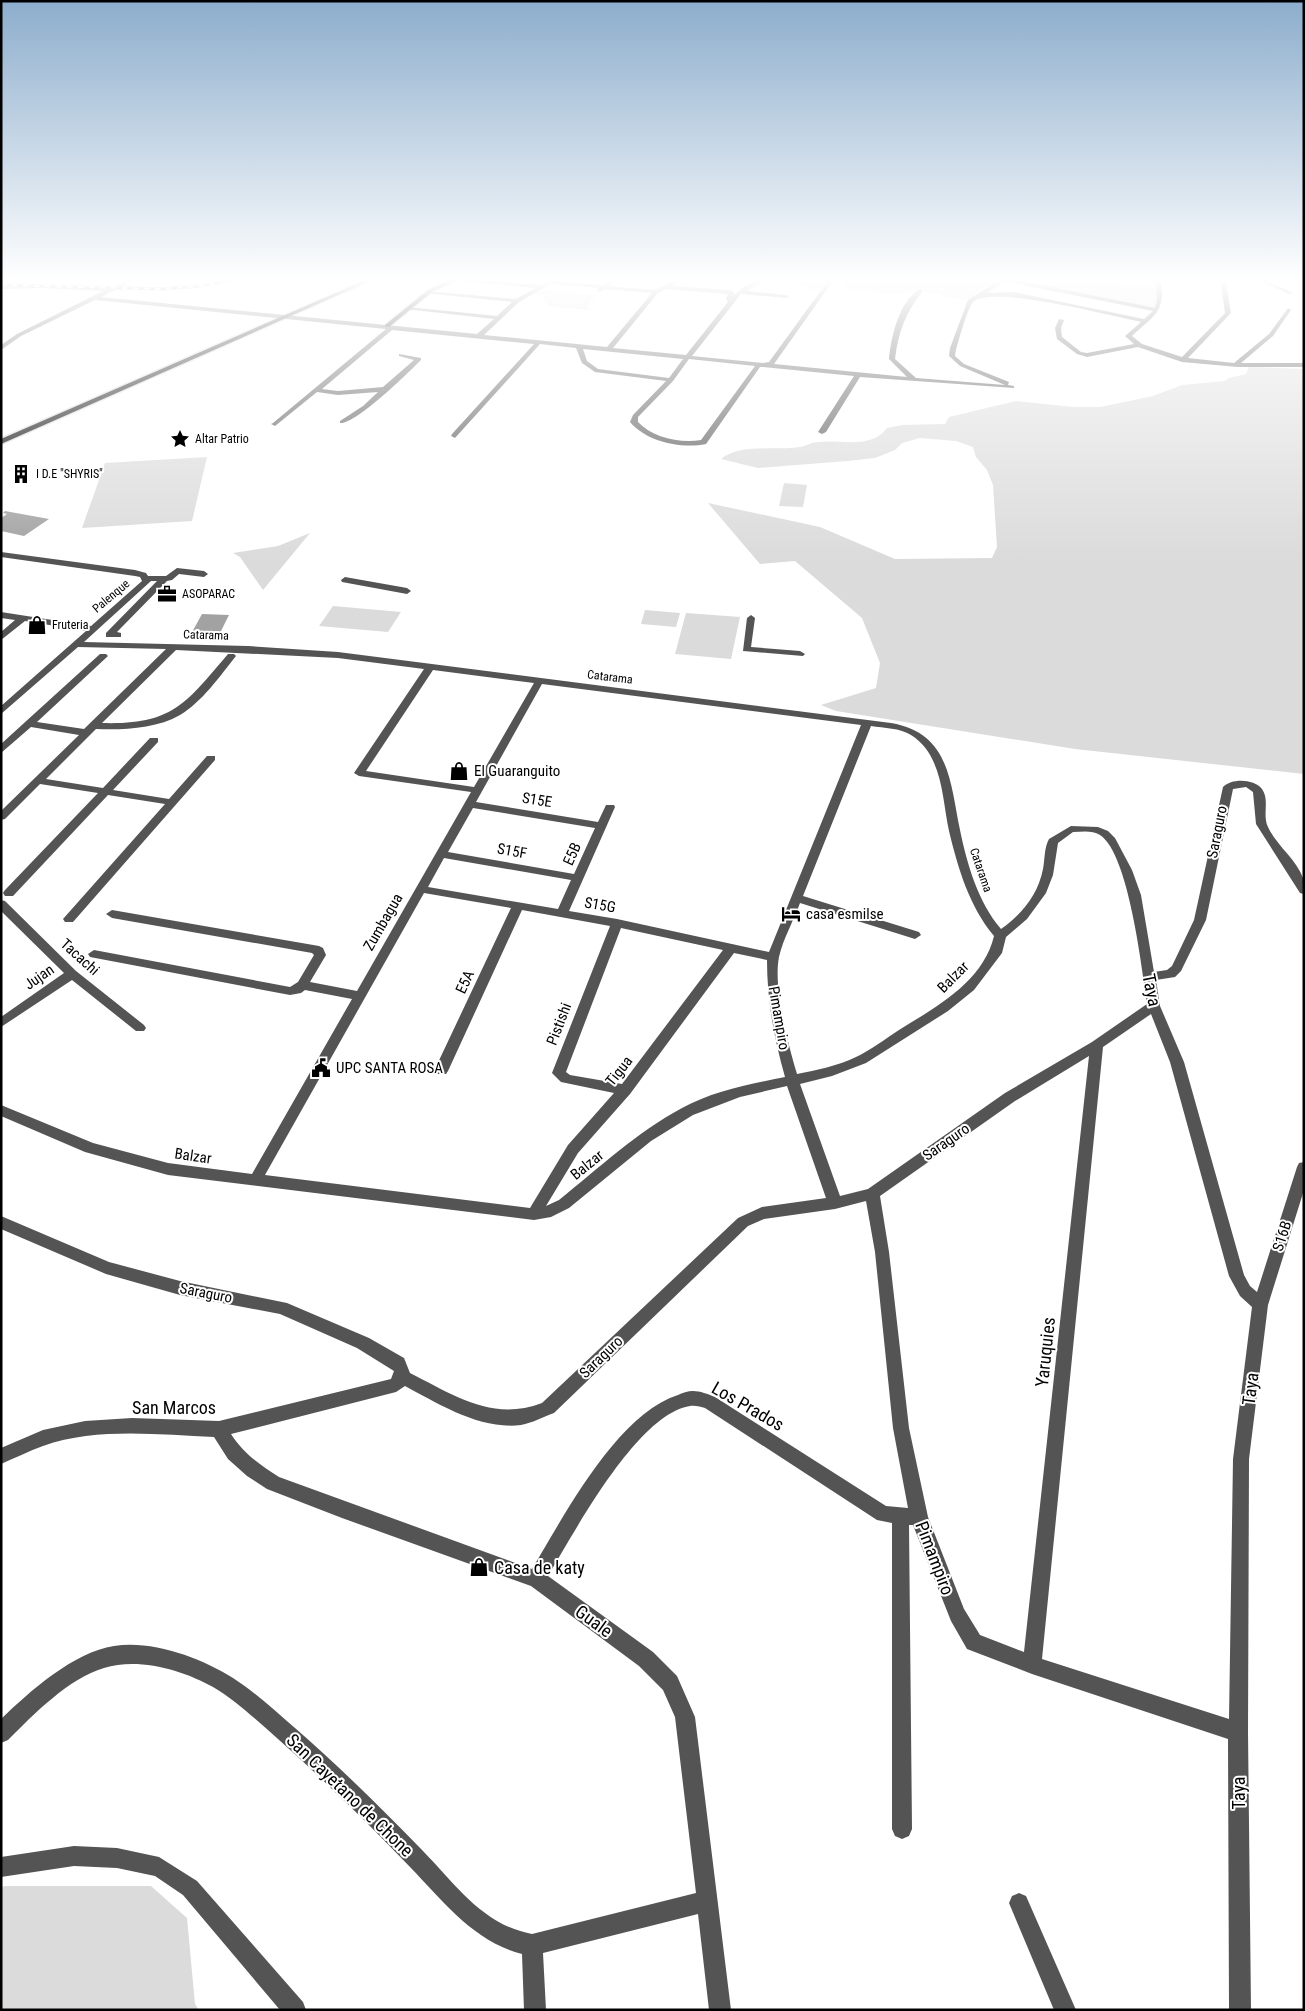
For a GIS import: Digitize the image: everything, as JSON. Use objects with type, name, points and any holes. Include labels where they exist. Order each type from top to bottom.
[{"type":"main road","points":[[1,433],[143,372]]},
{"type":"main road","points":[[1,442],[162,372]]},
{"type":"street","points":[[275,424],[337,372]]},
{"type":"street","points":[[342,422],[387,389],[405,372]]},
{"type":"street","points":[[455,436],[512,372]]},
{"type":"street","points":[[604,372],[671,380]]},
{"type":"street","points":[[678,372],[636,416],[634,422],[638,427],[659,438],[699,444],[703,442],[754,372]]},
{"type":"street","points":[[836,372],[914,380],[1014,386],[980,372]]},
{"type":"street","points":[[905,372],[914,380]]},
{"type":"street","points":[[822,432],[858,374]]},
{"type":"street","points":[[316,390],[338,393],[387,389]]},
{"type":"street","name":"Palenque","points":[[1,554],[143,575],[146,578],[144,585],[1,711]]},
{"type":"street","points":[[104,569],[112,561]]},
{"type":"street","points":[[146,578],[169,578],[177,571],[204,574]]},
{"type":"street","points":[[118,635],[109,635],[164,579]]},
{"type":"street","points":[[345,580],[407,591]]},
{"type":"street","points":[[1,615],[92,629]]},
{"type":"street","points":[[1,637],[23,618]]},
{"type":"street","points":[[751,618],[746,649],[800,654]]},
{"type":"street","name":"Catarama","points":[[76,644],[294,650],[867,723],[913,732],[925,740],[936,755],[950,796],[955,830],[965,864],[982,911],[989,924],[1000,935]]},
{"type":"street","points":[[1,817],[175,646]]},
{"type":"street","points":[[1,750],[103,656]]},
{"type":"street","points":[[29,724],[91,730],[174,715],[185,706],[231,656]]},
{"type":"street","points":[[431,666],[359,773],[476,790]]},
{"type":"street","name":"Zumbagua","points":[[255,1181],[540,680]]},
{"type":"street","name":"Pimampiro","points":[[835,1202],[794,1080],[776,1018],[772,995],[773,957],[867,723]]},
{"type":"street","points":[[9,893],[154,740]]},
{"type":"street","points":[[69,920],[211,758]]},
{"type":"street","points":[[40,780],[171,802]]},
{"type":"street","name":"Saraguro","points":[[1149,977],[1171,974],[1177,968],[1200,920],[1225,791],[1228,787],[1234,784],[1244,784],[1256,790],[1260,795],[1259,820],[1263,830],[1289,862],[1304,890]]},
{"type":"street","name":"S15E","points":[[468,804],[601,826]]},
{"type":"street","name":"E5B","points":[[562,914],[610,807]]},
{"type":"street","name":"Taya","points":[[1000,935],[1017,924],[1044,888],[1053,841],[1071,829],[1094,829],[1104,833],[1111,840],[1136,896],[1154,1006],[1177,1062],[1237,1276],[1244,1291],[1260,1305],[1241,1459],[1238,1732],[1240,2010]]},
{"type":"street","name":"S15F","points":[[441,854],[578,878]]},
{"type":"street","name":"S15G","points":[[421,889],[617,923],[773,957]]},
{"type":"street","points":[[797,898],[915,935]]},
{"type":"street","name":"Tacachi","points":[[1,904],[72,974],[140,1028]]},
{"type":"street","name":"E5A","points":[[442,1071],[518,906]]},
{"type":"street","points":[[94,954],[290,990],[297,990],[302,985],[320,955],[319,951],[315,949],[112,914]]},
{"type":"street","name":"Pistishi","points":[[617,923],[559,1073],[566,1079],[625,1090]]},
{"type":"street","name":"Balzar","points":[[1,1110],[90,1148],[168,1169],[534,1214],[551,1212],[564,1204],[646,1137],[688,1111],[738,1092],[827,1074],[861,1060],[944,1008],[970,987],[996,953],[1000,935]]},
{"type":"street","name":"Tigua","points":[[534,1214],[573,1150],[625,1090],[730,948]]},
{"type":"street","name":"Jujan","points":[[1,1023],[72,974]]},
{"type":"street","points":[[302,985],[359,996]]},
{"type":"street","name":"Saraguro","points":[[4,1227],[106,1268],[180,1288],[282,1308],[363,1343],[398,1363],[402,1369],[402,1377],[457,1404],[492,1416],[521,1417],[548,1408],[743,1222],[762,1213],[835,1202],[872,1194],[1010,1097],[1097,1045],[1154,1006]]},
{"type":"street","name":"Yaruquies","points":[[1032,1664],[1097,1045]]},
{"type":"street","name":"S16B","points":[[1260,1305],[1304,1167]]},
{"type":"street","name":"Pimampiro","points":[[872,1194],[882,1252],[901,1428],[919,1517],[957,1615],[974,1642],[1032,1664],[1238,1732]]},
{"type":"street","name":"San Marcos","points":[[1,1456],[43,1438],[85,1429],[132,1426],[219,1429],[396,1385],[402,1377]]},
{"type":"street","name":"Los Prados","points":[[536,1579],[604,1469],[626,1440],[652,1417],[674,1403],[691,1398],[709,1402],[883,1514],[900,1517],[919,1517]]},
{"type":"street","name":"Guale","points":[[219,1429],[234,1453],[253,1470],[272,1483],[536,1579],[646,1659],[670,1683],[684,1717],[720,2010]]},
{"type":"street","points":[[900,1517],[902,1562],[902,1829]]},
{"type":"street","name":"San Cayetano de Chone","points":[[1,1733],[59,1683],[102,1658],[137,1655],[176,1662],[219,1680],[276,1724],[346,1786],[470,1915],[491,1932],[511,1941],[532,1944],[707,1902]]},
{"type":"street","points":[[1,1867],[74,1856],[117,1858],[159,1867],[190,1888],[295,2010]]},
{"type":"street","points":[[1020,1902],[1065,2010]]},
{"type":"street","points":[[532,1944],[535,2010]]},
{"type":"shaded area","points":[[1247,372],[1304,372],[1304,774],[1075,749],[836,711],[821,705],[876,688],[880,663],[862,618],[795,561],[760,564],[708,503],[820,527],[895,559],[992,558],[997,547],[993,485],[987,470],[976,457],[973,447],[956,441],[920,438],[902,443],[895,450],[875,458],[847,461],[758,468],[721,459],[729,454],[748,449],[800,447],[827,441],[864,441],[873,439],[887,428],[902,425],[945,424],[949,417],[1016,401],[1073,407],[1100,407],[1153,396],[1182,385],[1225,381],[1229,378],[1246,374]]},
{"type":"shaded area","points":[[207,457],[192,521],[82,528],[105,463]]},
{"type":"shaded area","points":[[784,483],[807,485],[803,507],[779,506]]},
{"type":"shaded area","points":[[5,511],[49,519],[24,536],[1,531],[1,518],[7,514],[3,513]]},
{"type":"shaded area","points":[[310,533],[263,590],[240,557],[233,553],[278,546]]},
{"type":"shaded area","points":[[333,606],[401,612],[388,632],[319,626]]},
{"type":"shaded area","points":[[645,610],[680,613],[676,627],[641,624]]},
{"type":"shaded area","points":[[686,613],[740,617],[731,659],[675,654]]},
{"type":"shaded area","points":[[202,614],[229,615],[219,635],[191,634]]},
{"type":"shaded area","points":[[151,1886],[187,1918],[195,2004],[199,2010],[1,2010],[1,1887]]},
{"type":"place","name":"Altar Patrio","points":[[180,439]]},
{"type":"place","name":"I D.E \"SHYRIS\"","points":[[21,474]]},
{"type":"place","name":"ASOPARAC","points":[[167,594]]},
{"type":"place","name":"Fruteria","points":[[37,625]]},
{"type":"place","name":"El Guaranguito","points":[[459,771]]},
{"type":"place","name":"casa esmilse","points":[[791,914]]},
{"type":"place","name":"UPC SANTA ROSA","points":[[321,1068]]},
{"type":"place","name":"Casa de katy","points":[[479,1567]]}]
